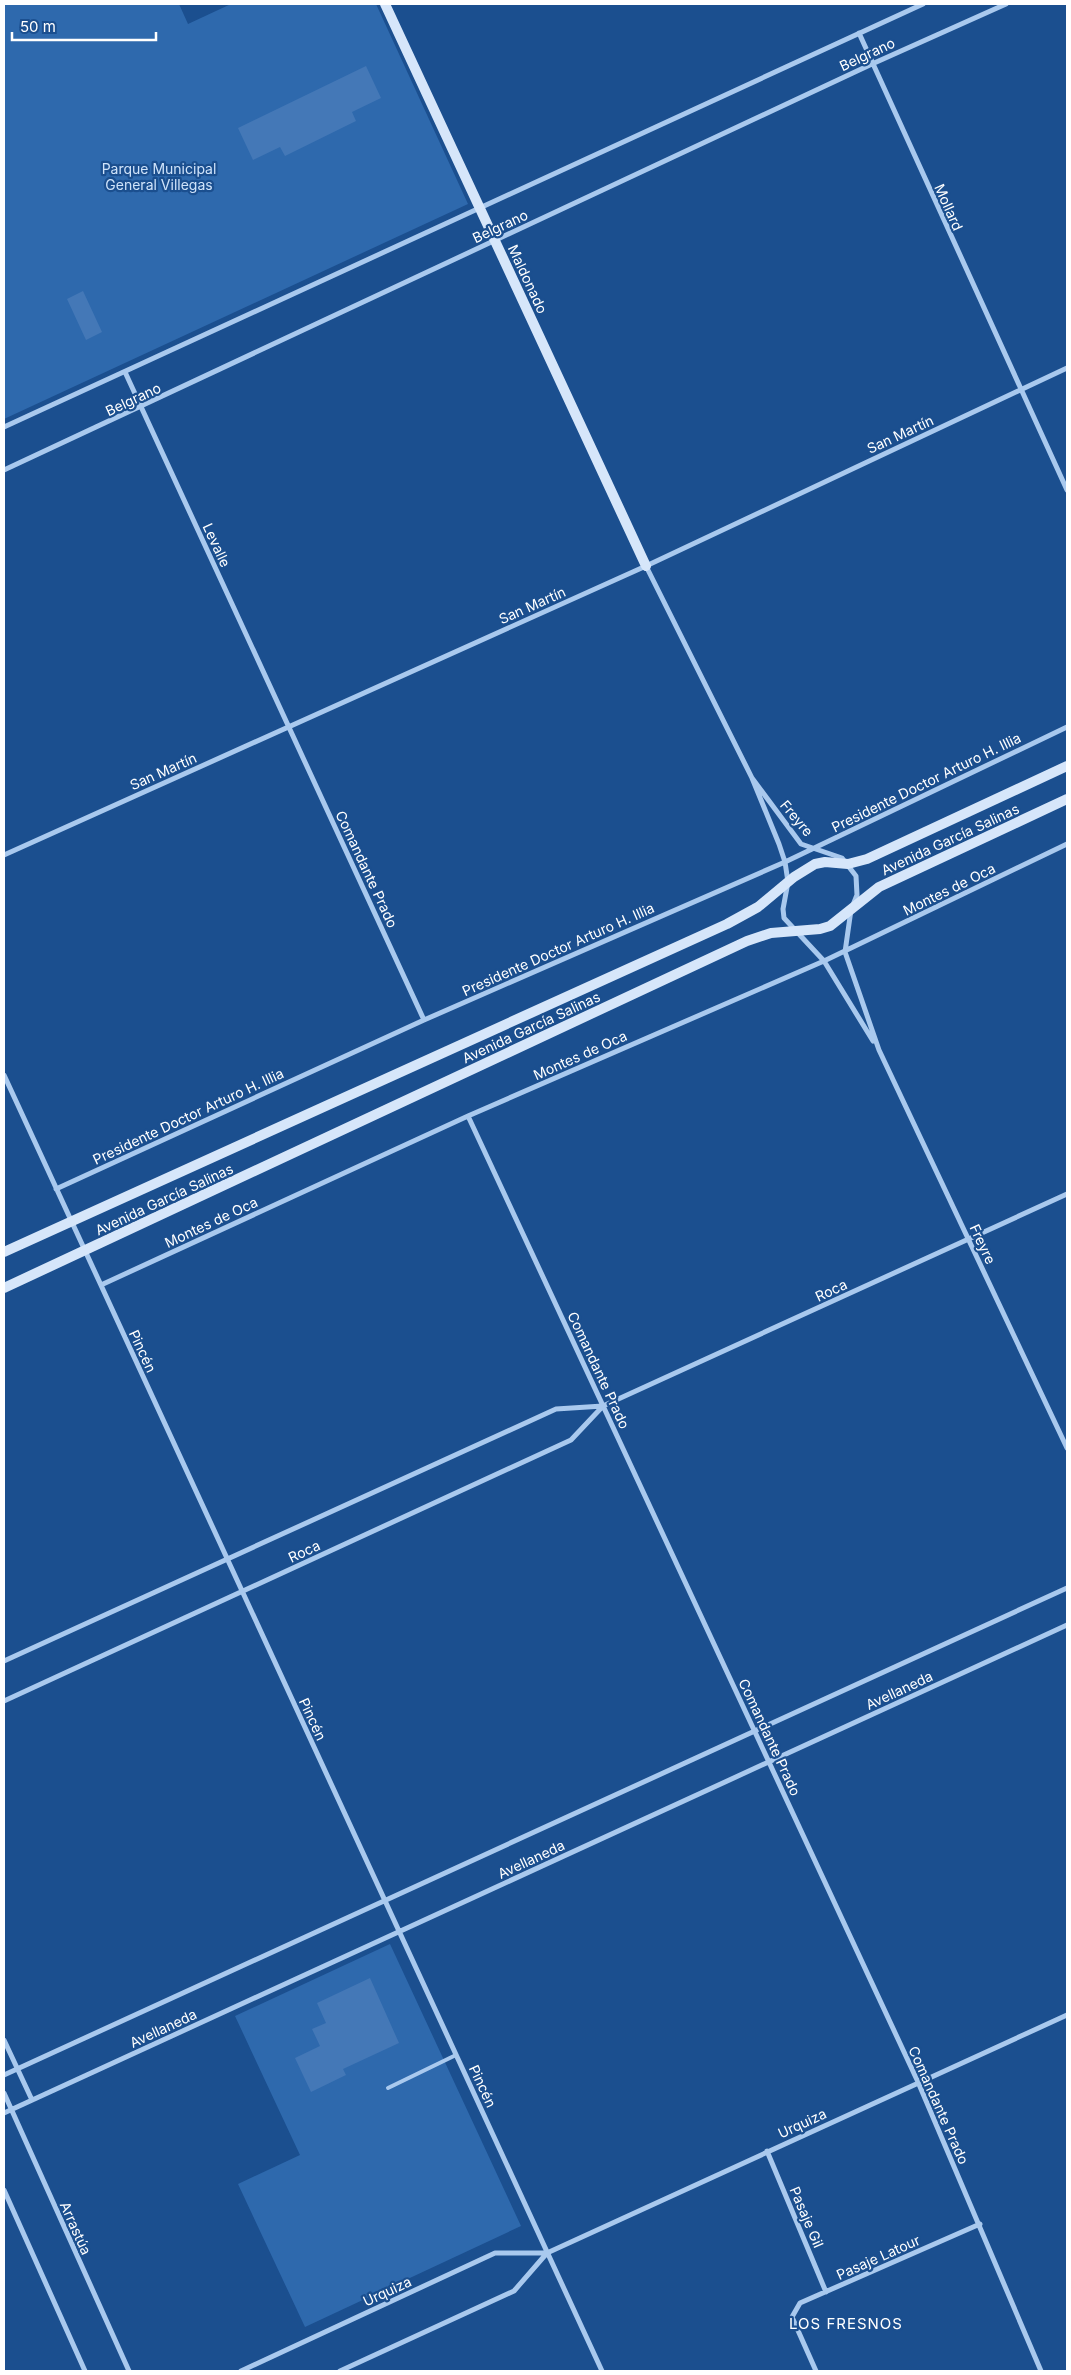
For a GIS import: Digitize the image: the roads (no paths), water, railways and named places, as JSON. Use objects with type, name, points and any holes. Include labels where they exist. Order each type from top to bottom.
[{"type":"main road","name":"Maldonado","points":[[385,4],[646,566]]},
{"type":"main road","name":"Avenida García Salinas","points":[[4,1252],[726,924],[758,907],[788,882],[815,864],[825,862],[848,864],[867,859],[1067,766]]},
{"type":"main road","name":"Avenida García Salinas","points":[[4,1288],[747,941],[771,933],[820,929],[830,926],[879,887],[1067,799]]},
{"type":"street","name":"Belgrano","points":[[4,427],[923,4]]},
{"type":"street","name":"Belgrano","points":[[4,470],[872,64],[1006,4]]},
{"type":"street","name":"Mollard","points":[[859,33],[1067,490]]},
{"type":"street","name":"San Martín","points":[[4,856],[646,566],[1067,368]]},
{"type":"street","name":"Levalle","points":[[125,372],[289,727]]},
{"type":"street","name":"Freyre","points":[[646,566],[752,778],[785,862],[788,882],[782,909],[784,918],[824,961],[879,1050]]},
{"type":"street","name":"Comandante Prado","points":[[289,727],[424,1020]]},
{"type":"street","name":"Presidente Doctor Arturo H. Illia","points":[[56,1189],[424,1020],[785,862],[1067,728]]},
{"type":"street","name":"Freyre","points":[[752,778],[802,844],[842,858],[856,876],[857,894],[852,910],[845,952],[879,1050],[1067,1448]]},
{"type":"street","name":"Montes de Oca","points":[[101,1285],[468,1116],[845,952],[1067,844]]},
{"type":"street","name":"Pincén","points":[[4,1075],[602,2371]]},
{"type":"street","name":"Comandante Prado","points":[[468,1116],[918,2082],[1041,2371]]},
{"type":"street","name":"Roca","points":[[4,1662],[556,1409],[603,1406],[1067,1194]]},
{"type":"street","name":"Roca","points":[[4,1701],[571,1440],[603,1406]]},
{"type":"street","name":"Avellaneda","points":[[4,2075],[1067,1588]]},
{"type":"street","name":"Avellaneda","points":[[4,2113],[1067,1626]]},
{"type":"street","name":"Urquiza","points":[[340,2371],[514,2291],[547,2253],[1067,2015]]},
{"type":"street","points":[[4,2040],[32,2100]]},
{"type":"street","name":"Arrastúa","points":[[4,2093],[129,2371]]},
{"type":"street","name":"Pasaje Gil","points":[[767,2151],[826,2292]]},
{"type":"street","points":[[4,2190],[85,2371]]},
{"type":"street","name":"Pasaje Latour","points":[[816,2371],[792,2316],[800,2303],[980,2224]]},
{"type":"street","name":"Urquiza","points":[[241,2371],[495,2253],[547,2253]]},
{"type":"lane","points":[[388,2088],[456,2056]]},
{"type":"district","name":"LOS FRESNOS","points":[[846,2323]]},
{"type":"park label","name":"Parque Municipal General Villegas","points":[[159,176]]}]
